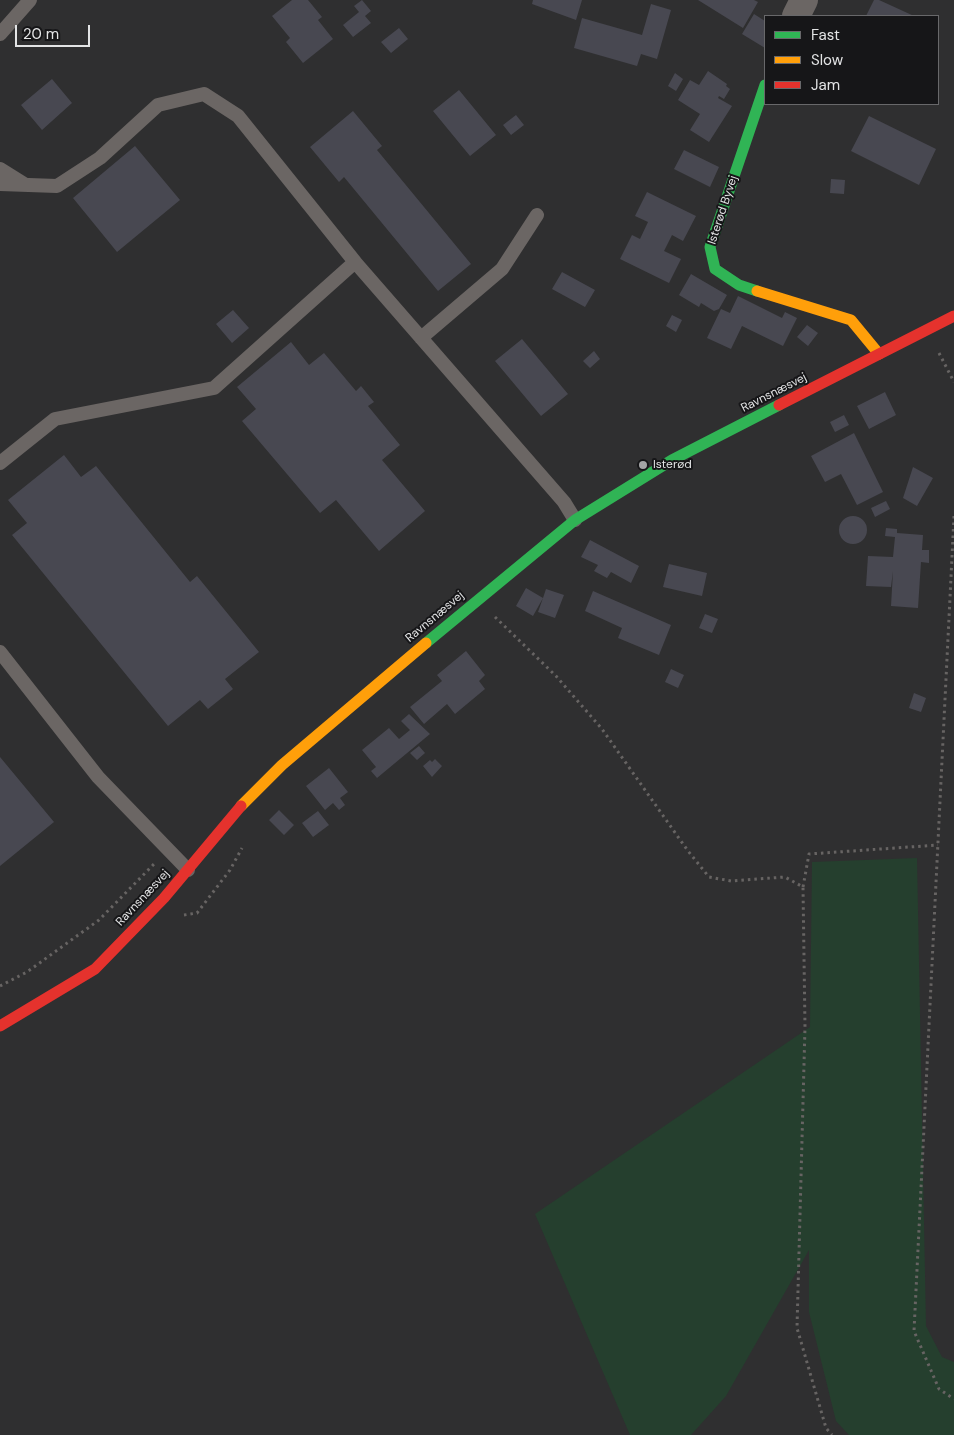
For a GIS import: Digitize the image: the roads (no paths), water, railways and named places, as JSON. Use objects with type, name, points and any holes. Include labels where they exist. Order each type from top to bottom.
[{"type":"main road","name":"Isterød Byvej","points":[[764,88],[710,247],[715,269],[739,285],[851,320],[879,354]]},
{"type":"main road","name":"Ravnsnæsvej","points":[[0,1026],[95,968],[188,870],[241,806],[282,765],[477,600],[576,520],[672,460],[954,316]]},
{"type":"street","points":[[796,15],[804,0]]},
{"type":"lane","points":[[0,34],[30,0]]},
{"type":"lane","points":[[0,184],[57,186],[100,158],[158,105],[204,94],[238,116],[354,262],[564,502],[576,520]]},
{"type":"lane","points":[[0,169],[24,184]]},
{"type":"lane","points":[[421,338],[502,269],[537,215]]},
{"type":"lane","points":[[0,463],[55,419],[214,388],[354,262]]},
{"type":"lane","points":[[0,652],[98,777],[188,870]]},
{"type":"place","name":"Isterød","points":[[643,465]]}]
